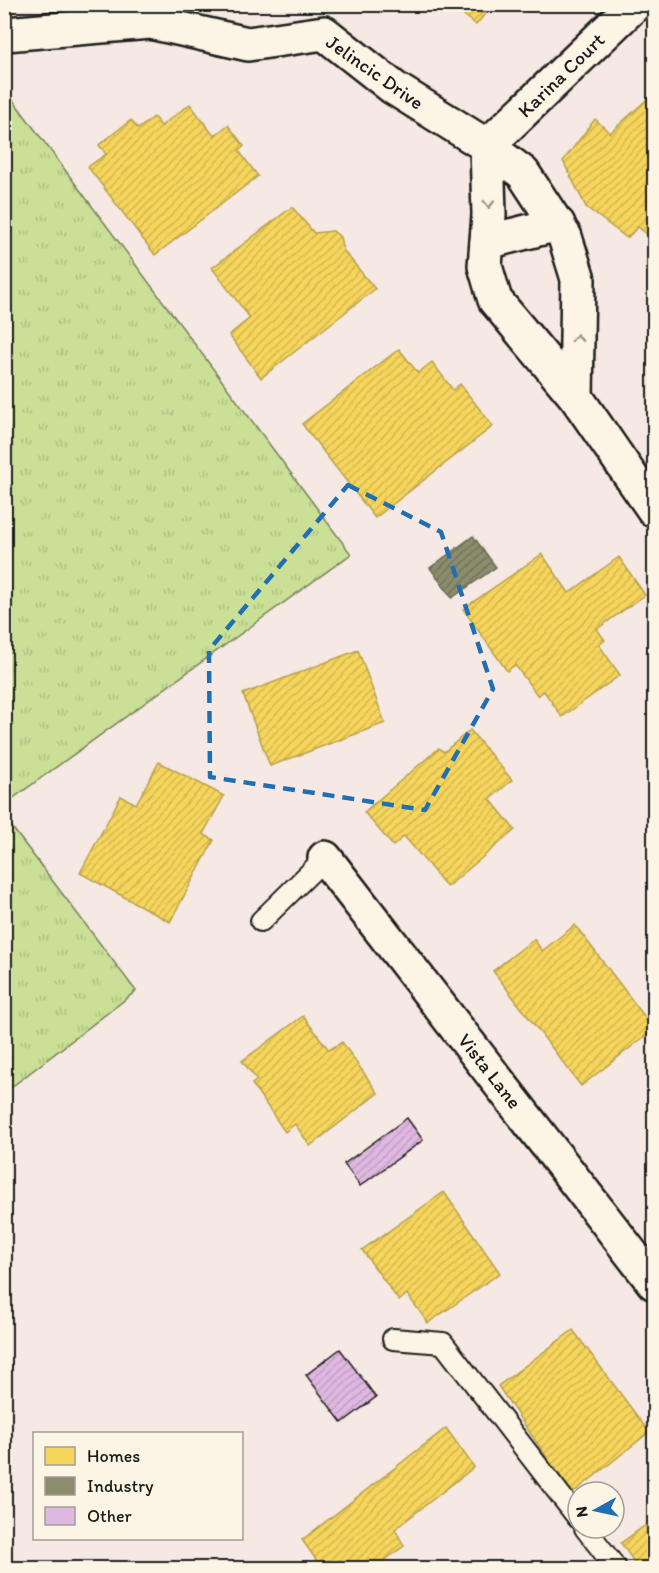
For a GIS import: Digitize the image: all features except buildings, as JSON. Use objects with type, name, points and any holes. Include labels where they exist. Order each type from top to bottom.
[{"type":"street","name":"Karina Court","points":[[488,146],[635,4]]},
{"type":"street","name":"Jelincic Drive","points":[[5,34],[150,22],[248,44],[324,19],[394,88],[488,146],[524,173],[558,224],[578,279],[576,397]]},
{"type":"street","points":[[488,146],[485,266],[495,300],[576,397],[654,510]]},
{"type":"street","points":[[487,242],[558,224]]},
{"type":"street","name":"Vista Lane","points":[[325,858],[654,1283]]},
{"type":"lane","points":[[261,921],[325,858]]},
{"type":"lane","points":[[393,1339],[443,1343],[566,1502]]},
{"type":"lane","points":[[594,1540],[616,1569]]},
{"type":"highlighted area","points":[[348,485],[441,532],[493,689],[425,810],[210,777],[209,650]]},
{"type":"green space","points":[[4,88],[351,554],[5,804],[4,804]]},
{"type":"green space","points":[[5,818],[136,991],[5,1092]]}]
